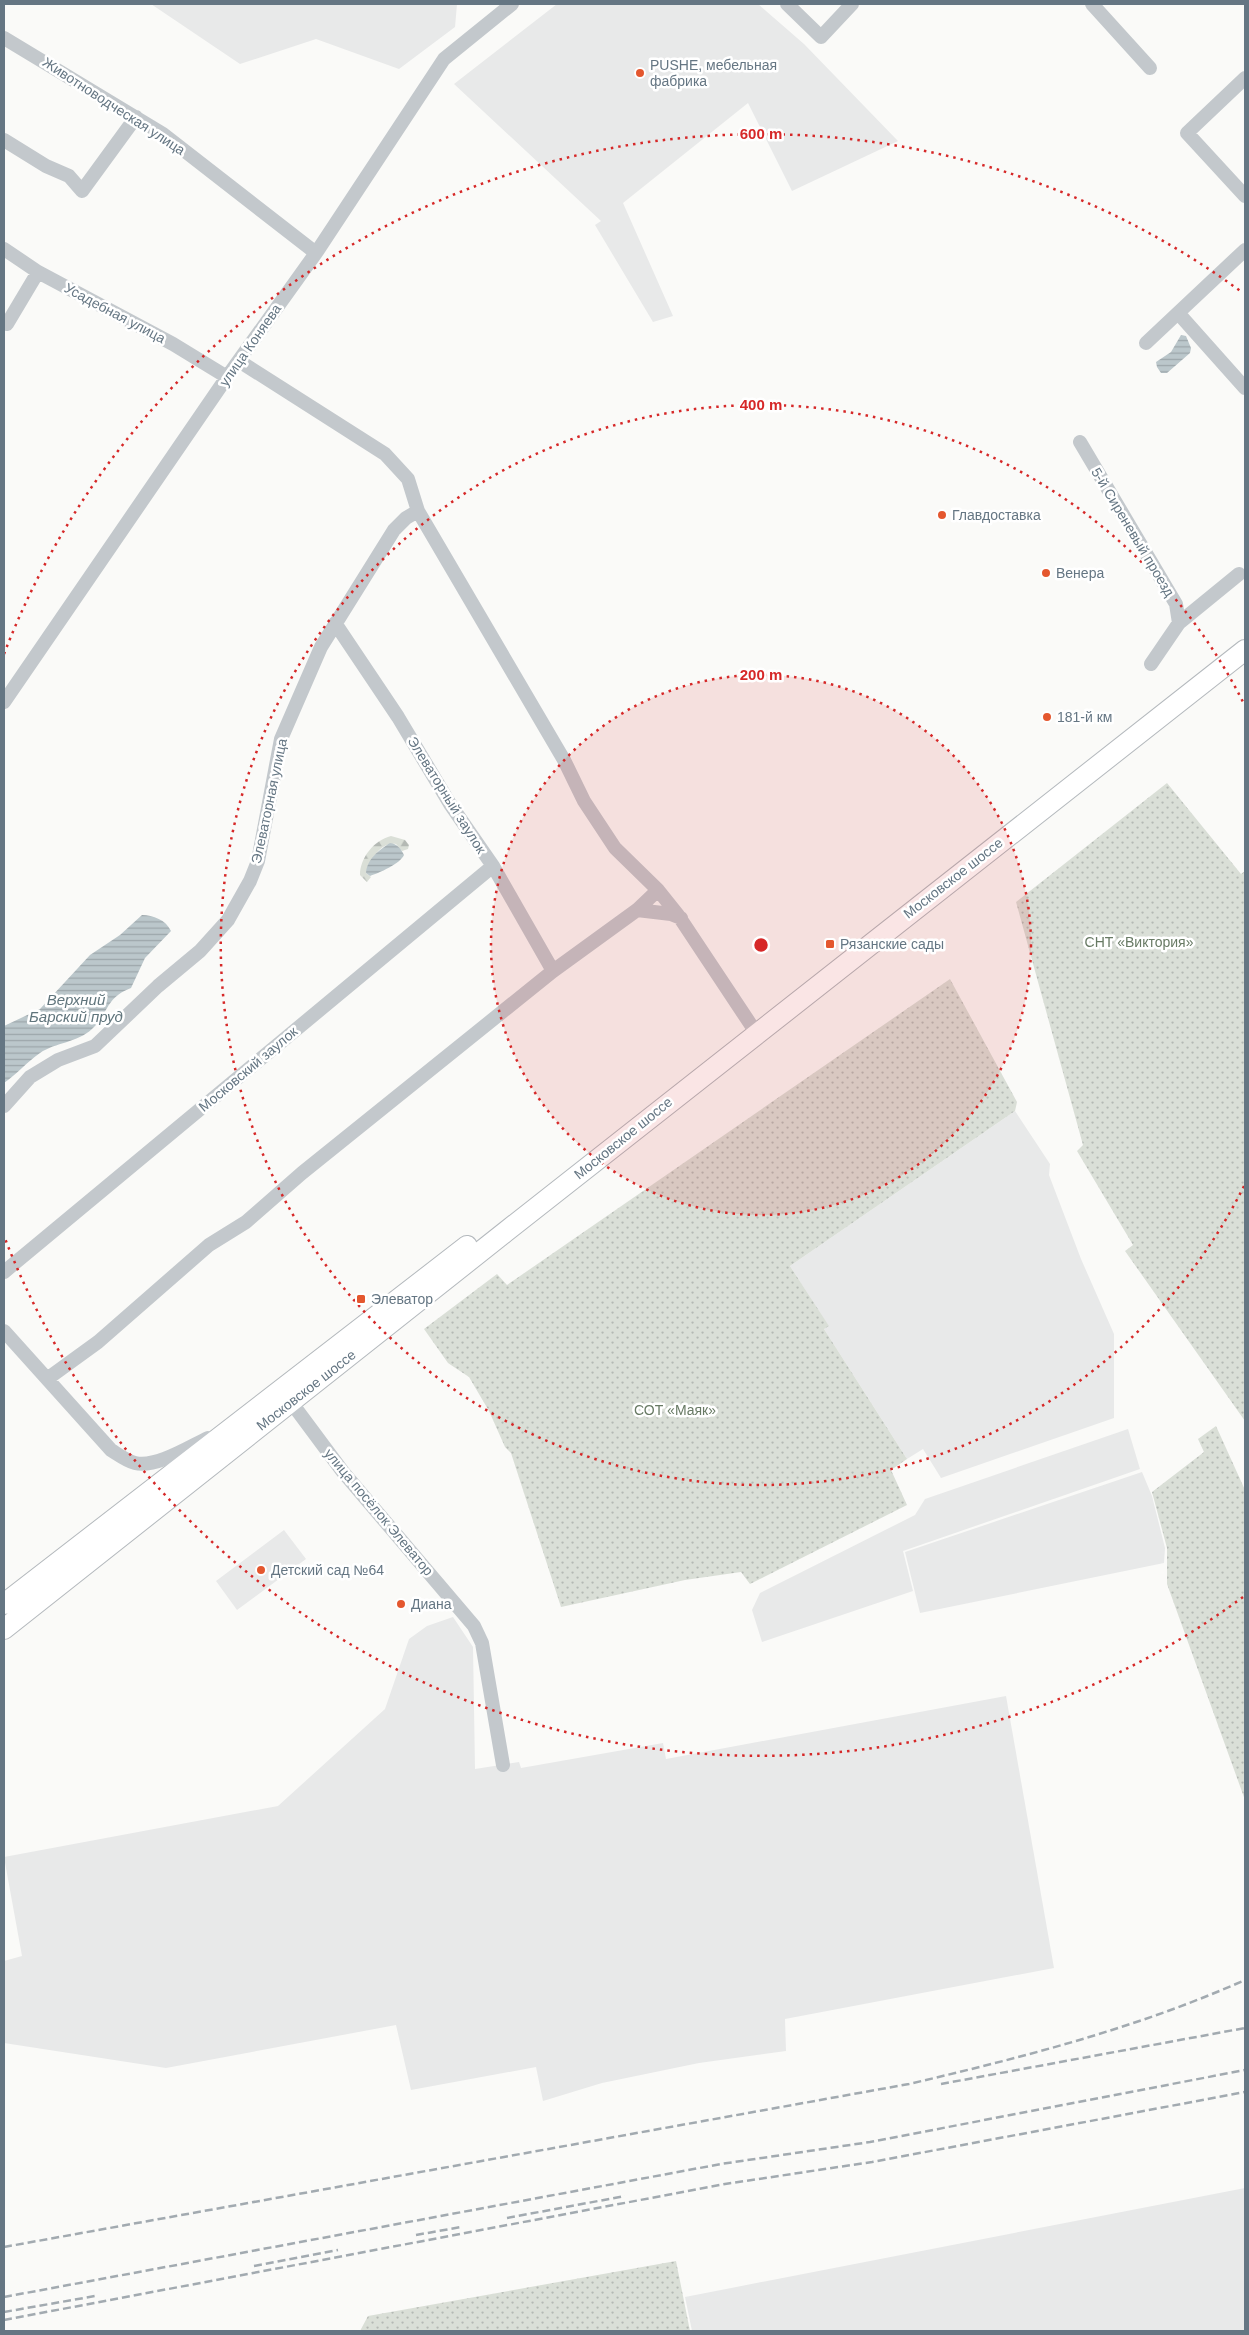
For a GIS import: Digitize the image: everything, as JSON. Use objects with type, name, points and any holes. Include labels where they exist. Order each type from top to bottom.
[{"type":"highway","name":"Московское шоссе","points":[[4,1604],[752,1025],[1245,638]]},
{"type":"highway","name":"Московское шоссе","points":[[4,1629],[755,1033],[1245,650]]},
{"type":"street","name":"улица Коняева","points":[[4,702],[227,377],[316,253],[444,59],[512,4]]},
{"type":"street","points":[[786,4],[820,37],[852,4]]},
{"type":"street","points":[[1092,4],[1150,68]]},
{"type":"street","name":"Животноводческая улица","points":[[4,38],[163,134],[316,253]]},
{"type":"street","points":[[1245,78],[1187,133],[1245,196]]},
{"type":"street","points":[[4,140],[46,166],[69,176],[82,191],[136,117]]},
{"type":"street","name":"Усадебная улица","points":[[4,248],[38,272],[173,344],[227,377]]},
{"type":"street","points":[[1146,343],[1245,250]]},
{"type":"street","points":[[6,324],[38,272]]},
{"type":"street","points":[[1179,314],[1245,388]]},
{"type":"street","points":[[239,361],[385,454],[408,480],[418,511],[564,760],[584,801],[615,848],[658,890],[681,918],[752,1025]]},
{"type":"street","name":"5-й Сиреневый проезд","points":[[1080,442],[1176,604],[1179,623]]},
{"type":"street","name":"Элеваторная улица","points":[[4,1106],[30,1077],[58,1060],[95,1046],[158,986],[200,952],[228,920],[250,881],[258,861],[281,739],[321,646],[394,530],[406,518],[418,511]]},
{"type":"street","points":[[1151,664],[1179,623],[1239,574]]},
{"type":"street","name":"Элеваторный заулок","points":[[335,623],[398,717],[450,804],[493,866],[553,971]]},
{"type":"street","name":"Московский заулок","points":[[4,1272],[493,866]]},
{"type":"street","points":[[47,1379],[98,1342],[209,1245],[246,1222],[302,1173],[553,971],[637,910],[658,890]]},
{"type":"street","points":[[637,910],[671,914],[681,918]]},
{"type":"street","points":[[4,1331],[111,1450],[134,1463],[147,1465],[175,1454],[242,1421]]},
{"type":"street","name":"улица посёлок Элеватор","points":[[291,1402],[343,1472],[474,1626],[482,1643],[503,1765]]},
{"type":"shaded area","points":[[151,4],[457,4],[455,27],[399,69],[316,39],[240,64]]},
{"type":"shaded area","points":[[557,4],[758,4],[804,44],[898,141],[792,191],[748,103],[623,203],[673,316],[653,322],[595,225],[601,221],[454,84]]},
{"type":"shaded area","points":[[1015,1111],[1050,1164],[1049,1175],[1081,1259],[1114,1334],[1114,1418],[941,1478],[923,1449],[907,1459],[824,1329],[828,1325],[790,1266]]},
{"type":"shaded area","points":[[1128,1429],[1140,1469],[903,1551],[913,1591],[762,1642],[752,1610],[760,1593],[915,1515],[925,1499]]},
{"type":"shaded area","points":[[1142,1472],[1152,1496],[1165,1548],[1164,1563],[920,1613],[905,1552]]},
{"type":"shaded area","name":"Детский сад №64","points":[[284,1530],[306,1559],[237,1610],[216,1581]]},
{"type":"shaded area","points":[[453,1617],[473,1647],[475,1769],[519,1762],[521,1768],[663,1743],[666,1759],[1006,1696],[1054,1968],[785,2019],[786,2051],[699,2063],[602,2083],[543,2101],[536,2067],[411,2090],[396,2025],[166,2068],[4,2043],[4,1961],[22,1956],[4,1857],[278,1806],[385,1709],[409,1639],[427,1626]]},
{"type":"shaded area","points":[[1245,2188],[1245,2331],[692,2331],[685,2297]]},
{"type":"green space","name":"СНТ «Виктория»","points":[[1167,783],[1241,874],[1245,871],[1245,1421],[1125,1251],[1133,1245],[1077,1151],[1083,1145],[1016,902]]},
{"type":"green space","points":[[391,836],[405,840],[409,845],[408,849],[402,851],[396,844],[390,844],[380,849],[373,858],[366,873],[371,877],[367,882],[360,875],[365,856],[379,841]]},
{"type":"green space","name":"СОТ «Маяк»","points":[[950,979],[1017,1102],[1015,1111],[790,1266],[829,1326],[824,1329],[907,1459],[891,1470],[907,1505],[750,1584],[741,1572],[685,1580],[561,1607],[511,1453],[505,1447],[489,1411],[469,1377],[448,1363],[424,1329],[497,1274],[507,1285]]},
{"type":"green space","points":[[1216,1426],[1245,1490],[1245,1800],[1167,1584],[1167,1548],[1152,1492],[1204,1452],[1198,1439]]},
{"type":"green space","points":[[676,2261],[690,2331],[360,2331],[368,2316]]},
{"type":"water","points":[[1181,335],[1186,336],[1191,348],[1190,353],[1167,373],[1161,373],[1156,362],[1171,352]]},
{"type":"water","points":[[390,843],[399,847],[404,855],[394,865],[370,876],[366,873],[371,859]]},
{"type":"water","name":"Верхний Барский пруд","points":[[142,915],[159,919],[171,931],[145,958],[131,988],[116,996],[97,1023],[86,1034],[46,1049],[4,1083],[4,1026],[40,1009],[90,955],[120,935]]},
{"type":"railway","points":[[4,2247],[909,2084],[1080,2040],[1163,2013],[1245,1980]]},
{"type":"railway","points":[[941,2084],[1245,2028]]},
{"type":"railway","points":[[4,2297],[721,2164],[870,2142],[1245,2070]]},
{"type":"railway","points":[[4,2320],[725,2184],[872,2162],[1245,2092]]},
{"type":"railway","points":[[507,2218],[625,2196]]},
{"type":"railway","points":[[416,2235],[461,2227]]},
{"type":"railway","points":[[254,2266],[338,2250]]},
{"type":"railway","points":[[4,2312],[95,2296]]},
{"type":"place","name":"PUSHE, мебельная фабрика","points":[[640,73]]},
{"type":"place","name":"Главдоставка","points":[[942,515]]},
{"type":"place","name":"Венера","points":[[1046,573]]},
{"type":"place","name":"181-й км","points":[[1047,717]]},
{"type":"place","name":"Рязанские сады","points":[[830,944]]},
{"type":"place","name":"Элеватор","points":[[361,1299]]},
{"type":"place","name":"Детский сад №64","points":[[261,1570]]},
{"type":"place","name":"Диана","points":[[401,1604]]}]
